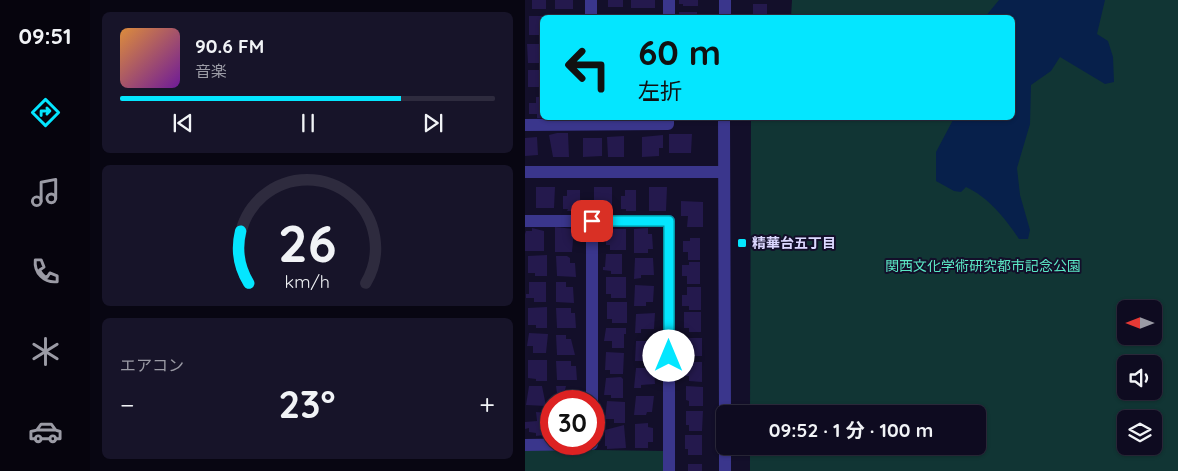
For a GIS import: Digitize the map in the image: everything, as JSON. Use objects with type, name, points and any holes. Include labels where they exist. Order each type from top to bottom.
[{"type":"street","points":[[591,0],[591,15]]},
{"type":"street","points":[[669,0],[669,15]]},
{"type":"street","points":[[725,0],[725,15]]},
{"type":"street","points":[[525,125],[591,121],[668,124],[668,120]]},
{"type":"street","points":[[724,120],[725,405]]},
{"type":"street","points":[[525,172],[724,172]]},
{"type":"street","points":[[525,221],[669,221],[669,471]]},
{"type":"street","points":[[592,221],[592,390]]},
{"type":"street","points":[[525,445],[540,445]]},
{"type":"street","points":[[725,455],[725,471]]},
{"type":"green space","name":"関西文化学術研究都市記念公園","points":[[792,0],[1178,0],[1178,471],[750,471],[750,455],[986,455],[986,405],[750,405],[751,120],[1015,120],[1015,15],[791,15]]},
{"type":"green space","points":[[525,449],[540,449],[540,455],[605,455],[605,450],[665,451],[665,471],[525,471]]},
{"type":"water","points":[[999,0],[1105,0],[1097,34],[1108,41],[1113,57],[1114,82],[1105,84],[1060,57],[1051,71],[1031,85],[1030,124],[1017,168],[1020,195],[1030,230],[1028,239],[1019,239],[996,209],[974,191],[966,187],[961,192],[954,191],[936,181],[936,152],[953,120],[1015,120],[1015,15],[987,15]]},
{"type":"building","points":[[532,0],[546,0],[546,9],[532,9]]},
{"type":"building","points":[[555,0],[573,0],[573,9],[555,9]]},
{"type":"building","points":[[608,0],[623,0],[623,7],[608,7]]},
{"type":"building","points":[[631,0],[655,0],[655,8],[631,8]]},
{"type":"building","points":[[679,0],[698,0],[698,6],[683,6],[683,4],[679,4]]},
{"type":"building","points":[[753,4],[767,4],[767,15],[753,15]]},
{"type":"building","points":[[679,12],[697,12],[697,15],[679,15]]},
{"type":"building","points":[[636,14],[653,14],[653,15]]},
{"type":"building","points":[[529,16],[540,16],[540,35],[529,35]]},
{"type":"building","points":[[527,44],[540,44],[540,63],[528,63]]},
{"type":"building","points":[[528,70],[540,70],[540,87],[528,87]]},
{"type":"building","points":[[536,97],[540,97],[540,118],[537,118],[537,114],[529,114],[529,103],[536,103]]},
{"type":"building","points":[[568,133],[569,157],[553,157],[549,135]]},
{"type":"building","points":[[669,134],[692,134],[691,153],[669,153]]},
{"type":"building","points":[[663,135],[663,148],[659,148],[659,156],[642,157],[642,137]]},
{"type":"building","points":[[624,136],[624,157],[608,157],[607,137]]},
{"type":"building","points":[[537,137],[538,155],[525,156],[525,138]]},
{"type":"building","points":[[583,138],[602,138],[602,156],[583,157]]},
{"type":"building","points":[[536,187],[555,187],[554,208],[536,208]]},
{"type":"building","points":[[594,187],[612,187],[612,208],[594,208]]},
{"type":"building","points":[[649,187],[667,187],[666,211],[649,211]]},
{"type":"building","points":[[567,190],[580,190],[580,211],[567,211],[568,209],[563,209],[563,196],[567,196]]},
{"type":"building","points":[[625,190],[636,190],[636,211],[621,209],[621,196],[625,196]]},
{"type":"building","points":[[681,201],[703,202],[703,227],[687,227],[688,216],[681,216]]},
{"type":"building","points":[[555,227],[574,229],[572,252],[555,252]]},
{"type":"building","points":[[532,228],[544,231],[544,251],[525,251],[525,234],[526,231],[532,231]]},
{"type":"building","points":[[648,228],[648,234],[652,234],[653,249],[648,249],[648,253],[634,253],[634,229]]},
{"type":"building","points":[[606,229],[626,229],[626,250],[610,250],[610,245],[606,245]]},
{"type":"building","points":[[690,238],[700,238],[700,260],[688,260],[688,252],[683,252],[683,241],[690,241]]},
{"type":"building","points":[[606,254],[622,254],[622,274],[611,274],[611,271],[603,270]]},
{"type":"building","points":[[547,255],[547,276],[535,276],[535,273],[528,273],[528,256]]},
{"type":"building","points":[[556,256],[567,256],[570,258],[570,263],[575,263],[576,277],[557,276]]},
{"type":"building","points":[[635,258],[653,258],[654,275],[641,275],[641,278],[634,279]]},
{"type":"building","points":[[689,262],[700,262],[700,284],[687,284],[687,276],[682,276],[682,265],[689,265]]},
{"type":"building","points":[[606,277],[626,277],[626,298],[611,298],[611,294],[606,294]]},
{"type":"building","points":[[529,282],[546,282],[546,302],[534,302],[534,298],[526,298],[526,294],[529,294]]},
{"type":"building","points":[[556,282],[566,282],[566,287],[573,287],[574,303],[556,302]]},
{"type":"building","points":[[635,285],[654,286],[653,302],[646,302],[646,306],[634,306]]},
{"type":"building","points":[[687,287],[701,287],[701,310],[689,310],[689,306],[682,306],[682,295],[687,295]]},
{"type":"building","points":[[607,302],[627,302],[627,323],[612,323],[612,319],[607,319]]},
{"type":"building","points":[[547,307],[547,328],[536,328],[536,325],[528,325],[528,308]]},
{"type":"building","points":[[556,308],[571,308],[571,313],[575,313],[576,328],[557,328]]},
{"type":"building","points":[[684,312],[701,312],[701,332],[689,332],[689,328],[684,328]]},
{"type":"building","points":[[655,313],[654,329],[641,329],[641,333],[635,333],[636,314]]},
{"type":"building","points":[[606,328],[626,328],[624,348],[612,348],[612,341],[604,341]]},
{"type":"building","points":[[529,333],[548,334],[546,353],[533,353],[533,346],[527,346]]},
{"type":"building","points":[[556,335],[566,335],[566,339],[571,339],[575,355],[557,355]]},
{"type":"building","points":[[685,338],[702,338],[702,356],[686,356]]},
{"type":"building","points":[[636,341],[654,341],[653,357],[646,357],[646,361],[635,361]]},
{"type":"building","points":[[606,352],[624,353],[623,374],[610,374],[610,370],[605,370]]},
{"type":"building","points":[[528,360],[547,360],[547,381],[536,381],[536,379],[528,378]]},
{"type":"building","points":[[556,361],[571,361],[571,366],[576,366],[577,380],[557,380]]},
{"type":"building","points":[[686,362],[702,362],[702,382],[689,381],[689,376],[685,376]]},
{"type":"building","points":[[636,368],[654,368],[655,384],[641,385],[641,388],[634,388]]},
{"type":"building","points":[[621,377],[623,379],[623,398],[611,398],[611,395],[605,395],[606,378]]},
{"type":"building","points":[[529,386],[542,386],[543,390],[540,390],[540,406],[526,405]]},
{"type":"building","points":[[556,386],[566,386],[565,390],[557,390]]},
{"type":"building","points":[[686,386],[703,387],[703,406],[689,406],[689,401],[686,400]]},
{"type":"building","points":[[636,396],[654,396],[652,412],[647,412],[646,415],[634,415]]},
{"type":"building","points":[[607,401],[625,402],[625,423],[614,423],[614,419],[605,419]]},
{"type":"building","points":[[686,411],[703,411],[702,431],[689,431],[689,425],[686,425]]},
{"type":"building","points":[[536,412],[540,412],[540,435],[536,436],[536,433],[529,432],[529,428],[525,429],[525,422],[537,421]]},
{"type":"building","points":[[648,423],[648,427],[653,428],[653,442],[648,442],[648,448],[635,448],[635,424]]},
{"type":"building","points":[[624,425],[626,448],[607,449],[607,446],[605,446],[605,430]]},
{"type":"building","points":[[685,435],[702,435],[702,455],[688,455],[688,449],[685,449]]},
{"type":"building","points":[[688,464],[702,464],[702,471],[688,471]]},
{"type":"place","name":"精華台五丁目","points":[[742,243]]},
{"type":"route","points":[[592,221],[669,221],[669,356]]}]
